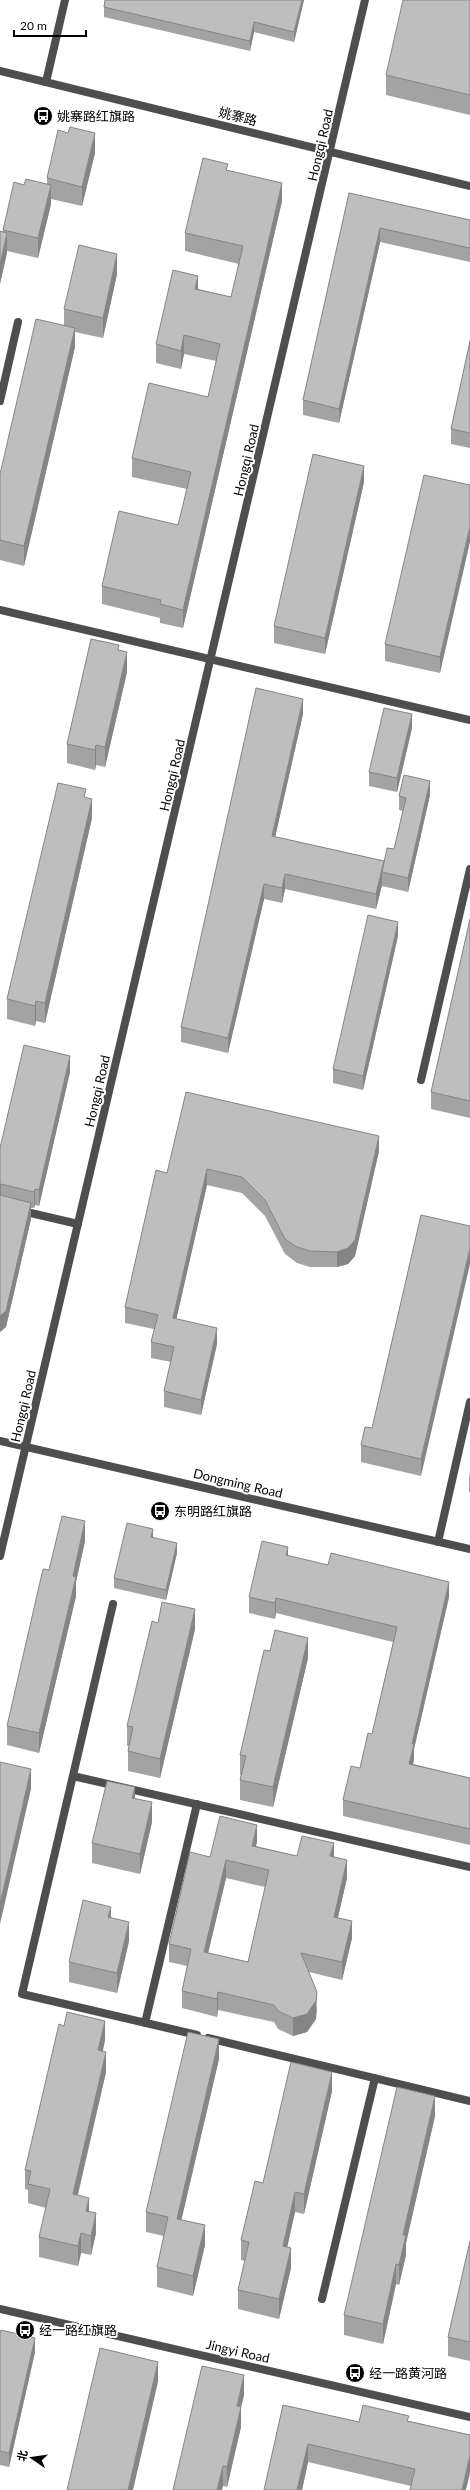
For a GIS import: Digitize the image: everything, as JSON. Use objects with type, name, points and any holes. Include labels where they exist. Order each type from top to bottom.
[{"type":"street","points":[[46,82],[65,0]]},
{"type":"street","name":"Hongqi Road","points":[[0,1556],[366,0]]},
{"type":"street","name":"姚寨路","points":[[0,71],[470,186]]},
{"type":"street","points":[[0,401],[18,322]]},
{"type":"street","points":[[0,610],[470,720]]},
{"type":"street","points":[[421,1080],[470,869]]},
{"type":"street","points":[[14,1209],[78,1224]]},
{"type":"street","points":[[438,1542],[470,1402]]},
{"type":"street","name":"Dongming Road","points":[[0,1441],[470,1549]]},
{"type":"street","points":[[113,1604],[22,1994],[470,2101]]},
{"type":"street","points":[[73,1776],[470,1867]]},
{"type":"street","points":[[145,2023],[197,1804]]},
{"type":"street","points":[[322,2299],[375,2078]]},
{"type":"street","name":"Jingyi Road","points":[[0,2309],[470,2417]]},
{"type":"building","points":[[105,0],[302,0],[294,32],[254,22],[250,41],[104,7]]},
{"type":"building","points":[[403,0],[470,0],[470,95],[386,75]]},
{"type":"building","points":[[70,127],[95,133],[82,187],[47,178],[58,130],[68,133]]},
{"type":"building","points":[[203,158],[228,164],[226,170],[282,183],[183,610],[160,604],[161,600],[102,586],[119,511],[178,525],[191,472],[132,458],[149,383],[208,397],[220,344],[184,335],[181,351],[156,344],[173,270],[198,276],[195,289],[231,297],[243,246],[185,233]]},
{"type":"building","points":[[26,179],[51,185],[38,238],[3,230],[14,182],[24,185]]},
{"type":"building","points":[[349,193],[470,220],[470,248],[380,228],[339,409],[303,400]]},
{"type":"building","points":[[0,231],[7,233],[0,265]]},
{"type":"building","points":[[79,245],[117,254],[103,318],[64,309]]},
{"type":"building","points":[[36,319],[75,328],[24,546],[0,540],[0,474]]},
{"type":"building","points":[[470,341],[470,433],[451,429]]},
{"type":"building","points":[[313,454],[364,466],[325,638],[274,626]]},
{"type":"building","points":[[424,475],[470,485],[470,526],[440,657],[385,644]]},
{"type":"building","points":[[91,639],[119,645],[118,650],[127,652],[105,747],[96,745],[95,750],[67,744]]},
{"type":"building","points":[[256,688],[303,699],[272,836],[384,861],[376,894],[285,874],[282,888],[264,884],[228,1038],[181,1027]]},
{"type":"building","points":[[384,708],[412,714],[397,778],[369,772]]},
{"type":"building","points":[[404,775],[430,781],[408,878],[382,872],[387,848],[394,849],[406,798],[399,796]]},
{"type":"building","points":[[58,783],[86,789],[84,797],[92,799],[45,1003],[36,1001],[35,1006],[7,999]]},
{"type":"building","points":[[368,915],[398,922],[363,1076],[333,1069]]},
{"type":"building","points":[[470,919],[470,1101],[431,1092]]},
{"type":"building","points":[[24,1045],[70,1056],[39,1190],[35,1189],[34,1192],[0,1185],[0,1148]]},
{"type":"building","points":[[186,1092],[379,1136],[355,1240],[348,1248],[337,1252],[310,1251],[297,1247],[285,1239],[265,1200],[242,1177],[207,1169],[173,1318],[217,1328],[201,1400],[164,1391],[174,1347],[151,1342],[158,1315],[125,1307],[156,1170],[167,1173]]},
{"type":"building","points":[[0,1195],[31,1203],[6,1311],[0,1316]]},
{"type":"building","points":[[421,1215],[470,1226],[470,1248],[421,1459],[361,1445],[365,1427],[372,1428]]},
{"type":"building","points":[[62,1516],[85,1521],[73,1576],[76,1577],[39,1733],[7,1726],[43,1569],[49,1570]]},
{"type":"building","points":[[127,1523],[153,1529],[151,1537],[177,1543],[166,1590],[114,1578]]},
{"type":"building","points":[[262,1541],[288,1547],[286,1555],[328,1565],[331,1553],[449,1582],[412,1744],[414,1744],[409,1764],[470,1778],[470,1829],[343,1800],[351,1766],[360,1768],[368,1733],[372,1734],[397,1627],[276,1598],[275,1603],[249,1597]]},
{"type":"building","points":[[162,1602],[195,1609],[160,1759],[128,1751],[133,1727],[127,1726],[152,1621],[158,1623]]},
{"type":"building","points":[[275,1630],[308,1638],[273,1787],[240,1780],[246,1756],[240,1755],[264,1650],[270,1651]]},
{"type":"building","points":[[0,1762],[31,1769],[0,1904]]},
{"type":"building","points":[[107,1781],[135,1787],[132,1798],[152,1802],[140,1854],[92,1843]]},
{"type":"building","points":[[220,1816],[257,1825],[252,1846],[297,1856],[302,1836],[334,1843],[330,1856],[347,1860],[334,1917],[352,1921],[342,1962],[301,1953],[317,1992],[316,2001],[307,2014],[293,2018],[278,2011],[274,2005],[218,1992],[217,1999],[182,1991],[191,1949],[169,1944],[190,1852],[210,1857]],"holes":[[[226,1860],[269,1870],[248,1962],[204,1952]]]},
{"type":"building","points":[[83,1900],[111,1907],[108,1917],[129,1922],[117,1973],[69,1962]]},
{"type":"building","points":[[67,2012],[105,2021],[98,2050],[106,2052],[73,2194],[89,2198],[86,2211],[96,2213],[91,2236],[81,2233],[78,2246],[39,2237],[50,2189],[28,2184],[31,2171],[25,2170],[59,2024],[64,2026]]},
{"type":"building","points":[[188,2032],[219,2039],[177,2219],[205,2225],[193,2276],[157,2267],[168,2217],[146,2212]]},
{"type":"building","points":[[291,2062],[332,2072],[304,2194],[295,2192],[283,2246],[291,2248],[279,2299],[238,2290],[249,2242],[241,2240],[255,2181],[263,2183]]},
{"type":"building","points":[[397,2087],[435,2096],[403,2235],[406,2235],[399,2265],[396,2264],[383,2324],[344,2315]]},
{"type":"building","points":[[470,2241],[470,2342],[448,2337]]},
{"type":"building","points":[[1,2330],[35,2338],[9,2453],[0,2451]]},
{"type":"building","points":[[100,2348],[158,2362],[128,2490],[67,2490]]},
{"type":"building","points":[[202,2366],[244,2375],[237,2406],[241,2407],[227,2467],[223,2466],[217,2490],[173,2490]]},
{"type":"building","points":[[283,2405],[359,2422],[363,2405],[409,2416],[407,2421],[470,2435],[470,2455],[462,2490],[410,2490],[415,2469],[308,2444],[297,2490],[264,2490]]},
{"type":"place","name":"姚寨路红旗路","points":[[43,116]]},
{"type":"place","name":"东明路红旗路","points":[[160,1511]]},
{"type":"place","name":"经一路红旗路","points":[[25,2330]]},
{"type":"place","name":"经一路黄河路","points":[[355,2373]]}]
